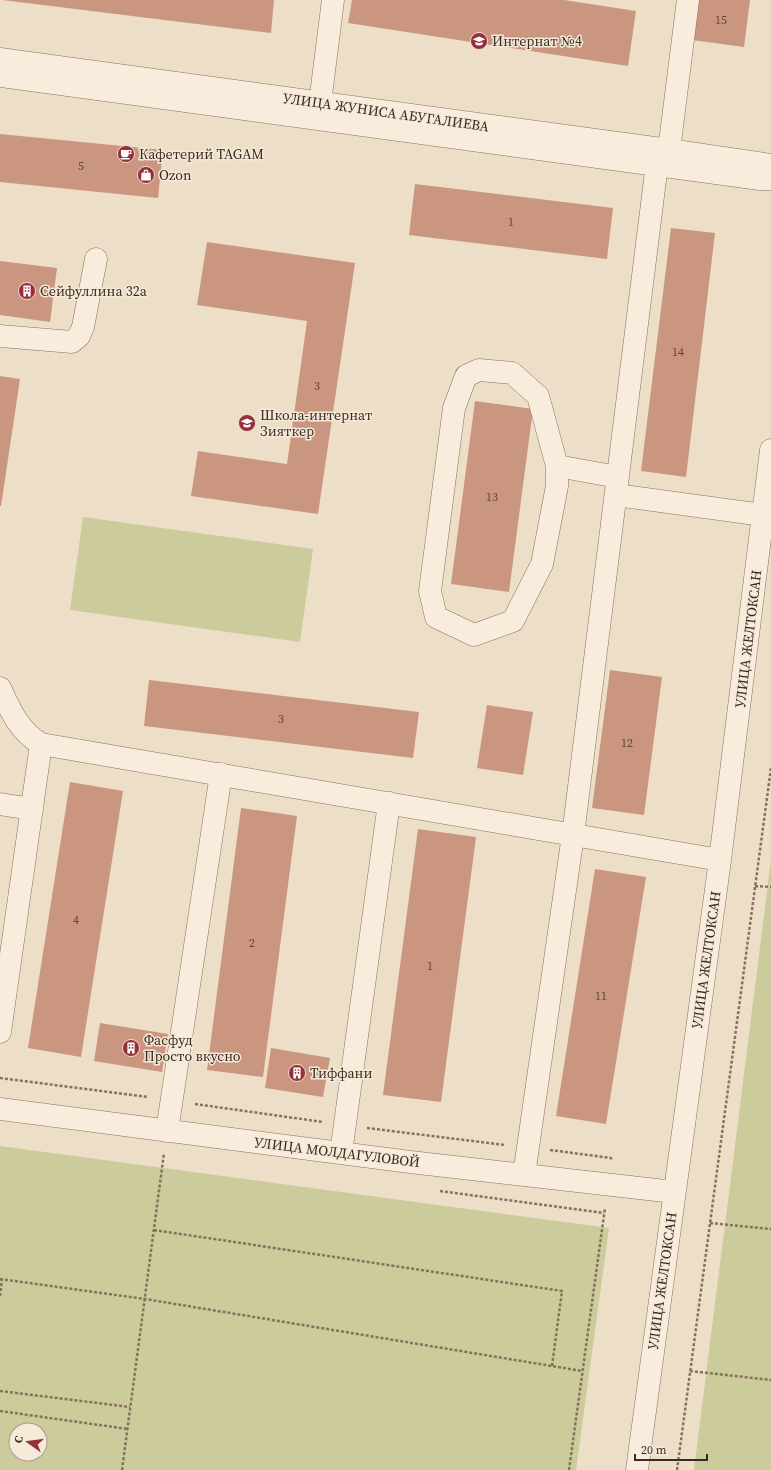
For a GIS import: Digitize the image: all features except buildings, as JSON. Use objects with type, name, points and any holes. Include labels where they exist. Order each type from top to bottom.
[{"type":"street","points":[[320,103],[333,0]]},
{"type":"street","points":[[524,1175],[573,835],[617,486],[663,157],[688,0]]},
{"type":"street","name":"УЛИЦА ЖУНИСА АБУГАЛИЕВА","points":[[0,59],[320,103],[663,157],[760,179],[771,179]]},
{"type":"street","name":"УЛИЦА ЖУНИСА АБУГАЛИЕВА","points":[[0,76],[663,157],[771,165]]},
{"type":"street","points":[[0,336],[72,342],[79,336],[83,327],[96,259]]},
{"type":"street","points":[[479,370],[512,373],[538,396],[557,466],[556,486],[542,564],[513,621],[474,635],[436,617],[430,590],[454,408],[466,376],[479,370]]},
{"type":"street","name":"УЛИЦА ЖЕЛТОКСАН","points":[[637,1470],[720,860],[771,450]]},
{"type":"street","points":[[557,466],[617,486],[763,515]]},
{"type":"street","points":[[0,688],[10,711],[29,736],[41,744],[720,860]]},
{"type":"street","points":[[0,1032],[41,744]]},
{"type":"street","points":[[167,1130],[221,774]]},
{"type":"street","points":[[341,1153],[389,803]]},
{"type":"street","points":[[0,804],[32,809]]},
{"type":"street","name":"УЛИЦА МОЛДАГУЛОВОЙ","points":[[0,1109],[341,1153],[674,1192]]},
{"type":"path","points":[[676,1470],[771,768]]},
{"type":"path","points":[[755,886],[771,887]]},
{"type":"path","points":[[0,1078],[171,1100],[345,1125],[611,1158],[569,1470]]},
{"type":"path","points":[[122,1470],[167,1130]]},
{"type":"path","points":[[710,1222],[771,1229]]},
{"type":"path","points":[[154,1230],[562,1291],[552,1366]]},
{"type":"path","points":[[0,1296],[1,1279],[145,1299],[582,1371]]},
{"type":"path","points":[[690,1371],[771,1380]]},
{"type":"path","points":[[0,1391],[130,1407]]},
{"type":"path","points":[[0,1411],[128,1429]]},
{"type":"green space","points":[[83,517],[313,549],[300,642],[70,610]]},
{"type":"green space","points":[[771,860],[771,1470],[694,1470]]},
{"type":"green space","points":[[0,1146],[609,1228],[576,1470],[0,1470]]},
{"type":"place","name":"Интернат №4","points":[[479,41]]},
{"type":"place","name":"Кафетерий TAGAM","points":[[126,154]]},
{"type":"place","name":"Ozon","points":[[146,175]]},
{"type":"place","name":"Сейфуллина 32а","points":[[27,291]]},
{"type":"place","name":"Школа-интернат Зияткер","points":[[247,423]]},
{"type":"place","name":"Фасфуд Просто вкусно","points":[[131,1048]]},
{"type":"place","name":"Тиффани","points":[[297,1073]]}]
